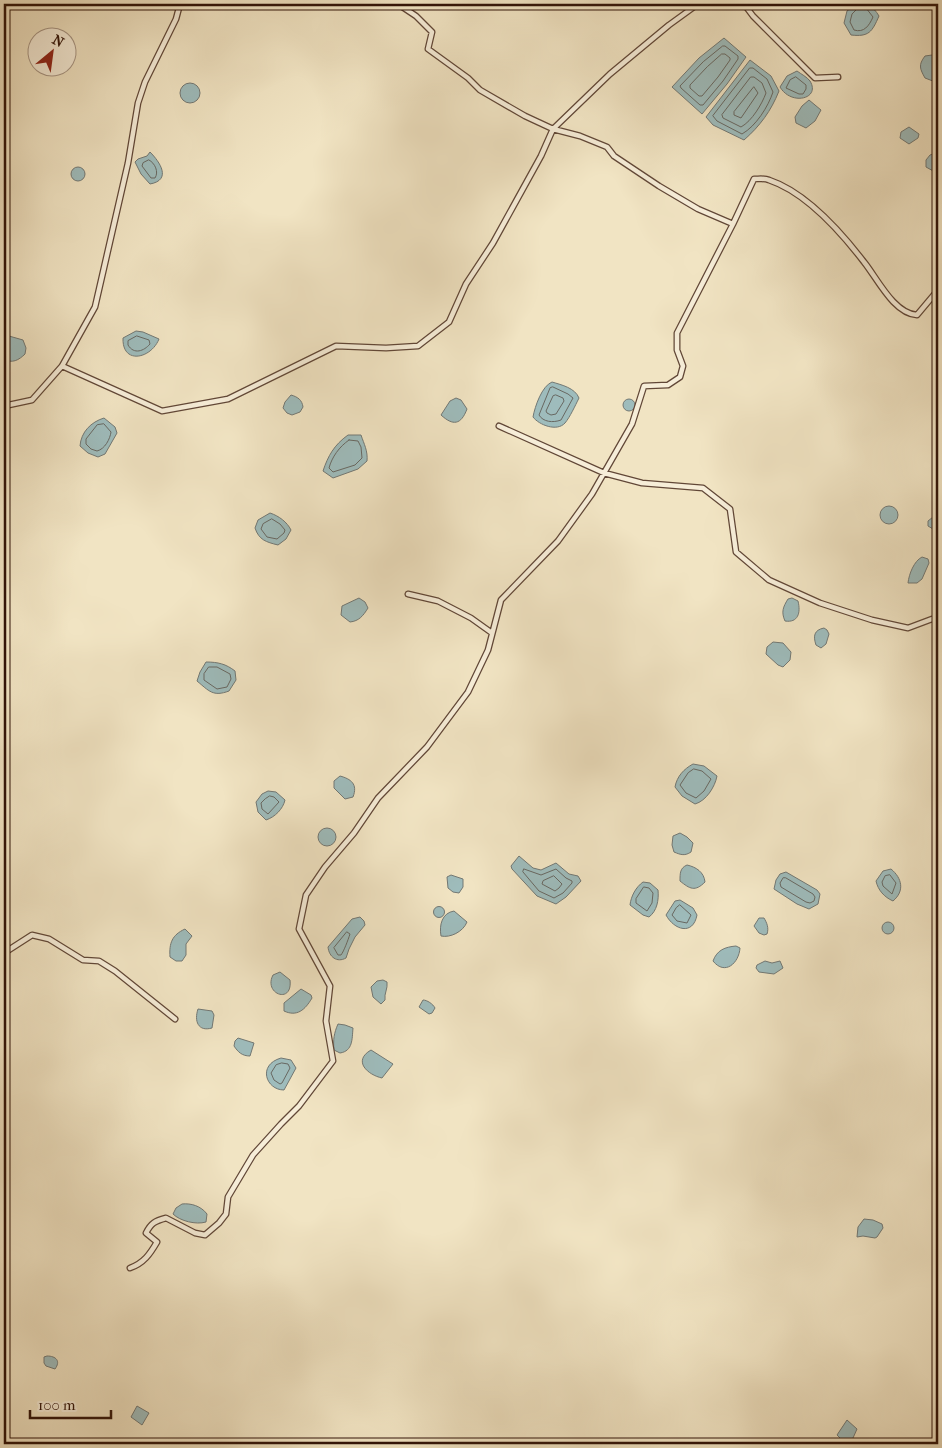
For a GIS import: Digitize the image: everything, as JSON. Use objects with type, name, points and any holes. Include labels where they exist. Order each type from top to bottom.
[{"type":"street","points":[[4,406],[32,400],[62,366],[95,308],[128,163],[138,103],[145,82],[176,19],[180,4]]},
{"type":"street","points":[[333,4],[341,6],[343,4]]},
{"type":"street","points":[[398,4],[416,16],[432,32],[428,49],[493,98],[539,124],[580,136],[607,147],[614,156],[659,186],[698,209],[733,224]]},
{"type":"street","points":[[62,366],[162,411],[228,399],[336,346],[386,348],[418,346],[449,322],[466,284],[493,243],[541,156],[553,129],[610,74],[669,25],[698,4]]},
{"type":"street","points":[[744,4],[752,16],[815,78],[838,77]]},
{"type":"street","points":[[130,1268],[140,1265],[157,1242],[146,1233],[150,1225],[156,1221],[166,1218],[195,1233],[205,1235],[218,1223],[226,1214],[228,1197],[253,1155],[299,1106],[333,1061],[326,1021],[330,986],[299,929],[306,895],[325,867],[354,833],[378,798],[427,747],[462,699],[488,650],[501,600],[558,542],[592,494],[632,424],[644,386],[668,385],[680,377],[683,366],[677,350],[676,333],[733,224],[754,179],[767,179],[796,193],[811,204],[860,256],[888,297],[910,315],[916,315],[938,290]]},
{"type":"street","points":[[499,426],[604,473],[642,483],[703,488],[730,509],[736,552],[769,580],[820,603],[872,620],[908,628],[932,620],[938,620]]},
{"type":"street","points":[[408,594],[438,601],[471,618],[492,633]]},
{"type":"street","points":[[4,953],[32,936],[49,939],[83,960],[99,960],[175,1019]]},
{"type":"water","points":[[856,4],[870,6],[879,16],[872,30],[866,34],[851,35],[844,23],[847,11]]},
{"type":"water","points":[[724,38],[746,57],[702,114],[672,87],[699,58]]},
{"type":"water","points":[[932,55],[938,60],[938,83],[925,78],[921,69],[921,62],[925,56]]},
{"type":"water","points":[[750,60],[771,76],[779,91],[764,118],[744,140],[713,125],[706,117]]},
{"type":"water","points":[[797,71],[810,81],[812,87],[808,96],[803,98],[791,97],[780,87],[787,76]]},
{"type":"water","points":[[186,83],[194,83],[200,89],[200,97],[194,103],[186,103],[180,97],[180,89]]},
{"type":"water","points":[[809,100],[821,110],[815,121],[806,128],[796,123],[795,117],[802,106]]},
{"type":"water","points":[[909,127],[919,134],[918,138],[909,144],[900,138],[901,132]]},
{"type":"water","points":[[150,152],[160,165],[162,175],[161,179],[157,182],[150,184],[141,174],[135,162],[147,156]]},
{"type":"water","points":[[938,152],[938,169],[935,172],[926,167],[926,160],[930,155]]},
{"type":"water","points":[[75,167],[81,167],[85,174],[81,181],[75,181],[71,177],[71,171]]},
{"type":"water","points":[[136,331],[159,339],[155,346],[144,355],[132,355],[124,347],[123,338]]},
{"type":"water","points":[[9,336],[23,340],[26,348],[25,354],[18,360],[4,359],[4,341]]},
{"type":"water","points":[[552,382],[571,389],[579,398],[567,421],[562,426],[557,427],[544,425],[533,417],[542,392]]},
{"type":"water","points":[[291,395],[302,402],[303,407],[300,412],[292,415],[283,408]]},
{"type":"water","points":[[456,398],[461,400],[467,409],[459,421],[453,422],[441,415],[450,401]]},
{"type":"water","points":[[627,399],[631,399],[635,405],[631,411],[627,411],[623,407],[623,403]]},
{"type":"water","points":[[104,418],[115,427],[117,433],[105,454],[98,457],[88,453],[80,446],[82,436],[88,428]]},
{"type":"water","points":[[348,435],[361,435],[367,461],[358,469],[333,478],[323,471],[332,451]]},
{"type":"water","points":[[889,506],[895,509],[898,515],[895,521],[889,524],[883,521],[880,515],[883,509]]},
{"type":"water","points":[[270,513],[287,524],[291,530],[286,539],[278,545],[264,540],[255,528],[258,520]]},
{"type":"water","points":[[933,517],[938,517],[938,529],[928,526],[928,521]]},
{"type":"water","points":[[922,557],[928,559],[929,563],[922,579],[917,583],[908,583],[912,568]]},
{"type":"water","points":[[359,598],[365,602],[368,608],[360,618],[350,622],[341,615],[342,606]]},
{"type":"water","points":[[792,598],[798,601],[799,613],[796,619],[785,621],[783,615],[784,607],[788,599]]},
{"type":"water","points":[[824,628],[829,634],[826,644],[821,648],[816,645],[815,636],[818,630]]},
{"type":"water","points":[[773,642],[783,643],[791,652],[790,660],[783,667],[766,654],[767,647]]},
{"type":"water","points":[[206,662],[222,664],[235,671],[236,680],[229,691],[215,693],[197,681]]},
{"type":"water","points":[[693,764],[704,766],[717,776],[709,793],[703,800],[695,804],[682,796],[675,787],[681,773]]},
{"type":"water","points":[[340,776],[354,785],[353,797],[345,799],[334,788],[334,781]]},
{"type":"water","points":[[268,791],[276,792],[285,800],[278,812],[266,820],[258,812],[256,802],[262,794]]},
{"type":"water","points":[[327,828],[333,831],[336,837],[333,843],[327,846],[321,843],[318,837],[321,831]]},
{"type":"water","points":[[680,833],[693,843],[691,852],[687,854],[674,852],[672,845],[673,836]]},
{"type":"water","points":[[519,856],[533,868],[541,870],[556,863],[569,874],[578,876],[581,881],[566,897],[556,904],[537,896],[512,869],[511,866]]},
{"type":"water","points":[[687,865],[701,873],[705,882],[698,887],[692,888],[680,881],[681,871]]},
{"type":"water","points":[[891,869],[898,876],[901,885],[897,897],[893,901],[882,893],[876,881],[883,871]]},
{"type":"water","points":[[786,872],[817,890],[820,894],[818,904],[809,909],[797,904],[774,889],[780,874]]},
{"type":"water","points":[[451,875],[463,879],[463,887],[459,893],[453,892],[448,888],[447,877]]},
{"type":"water","points":[[643,882],[650,883],[658,890],[657,905],[649,917],[643,915],[630,905],[634,892]]},
{"type":"water","points":[[680,900],[693,908],[697,915],[695,922],[688,928],[678,927],[666,915],[675,901]]},
{"type":"water","points":[[439,906],[445,912],[439,918],[433,912]]},
{"type":"water","points":[[454,911],[467,922],[465,926],[456,934],[441,936],[442,920],[447,914]]},
{"type":"water","points":[[360,917],[365,925],[355,937],[346,958],[340,960],[334,958],[330,954],[328,947],[352,919]]},
{"type":"water","points":[[759,918],[764,918],[767,924],[767,934],[759,933],[754,926]]},
{"type":"water","points":[[886,922],[890,922],[894,928],[890,934],[886,934],[882,930],[882,926]]},
{"type":"water","points":[[185,929],[192,936],[186,944],[186,955],[182,961],[176,961],[170,957],[172,940]]},
{"type":"water","points":[[736,946],[740,948],[739,953],[731,966],[722,967],[713,961],[722,950]]},
{"type":"water","points":[[765,961],[772,963],[780,961],[783,968],[774,974],[759,972],[756,968],[757,965]]},
{"type":"water","points":[[280,972],[290,980],[290,988],[283,994],[275,992],[271,982],[273,975]]},
{"type":"water","points":[[383,980],[387,984],[385,1000],[381,1004],[373,997],[371,987],[377,981]]},
{"type":"water","points":[[301,989],[311,995],[312,998],[306,1006],[297,1013],[284,1011],[284,1003]]},
{"type":"water","points":[[423,1000],[428,1001],[435,1008],[432,1013],[429,1014],[419,1007]]},
{"type":"water","points":[[198,1009],[212,1011],[214,1015],[212,1028],[200,1027],[197,1021]]},
{"type":"water","points":[[338,1024],[353,1028],[350,1047],[340,1053],[334,1050],[334,1040]]},
{"type":"water","points":[[238,1038],[254,1043],[250,1056],[240,1053],[234,1046]]},
{"type":"water","points":[[371,1050],[393,1064],[382,1078],[367,1071],[362,1063],[365,1054]]},
{"type":"water","points":[[281,1058],[291,1060],[296,1068],[284,1090],[273,1086],[267,1077],[269,1066]]},
{"type":"water","points":[[182,1204],[189,1204],[202,1209],[207,1214],[206,1222],[193,1223],[173,1214],[176,1208]]},
{"type":"water","points":[[864,1219],[882,1224],[883,1228],[877,1237],[857,1237],[858,1227]]},
{"type":"water","points":[[47,1356],[57,1360],[58,1364],[55,1369],[46,1366],[44,1363],[44,1357]]},
{"type":"water","points":[[137,1406],[149,1413],[142,1425],[131,1417]]},
{"type":"water","points":[[847,1420],[857,1429],[853,1438],[848,1442],[837,1435]]}]
